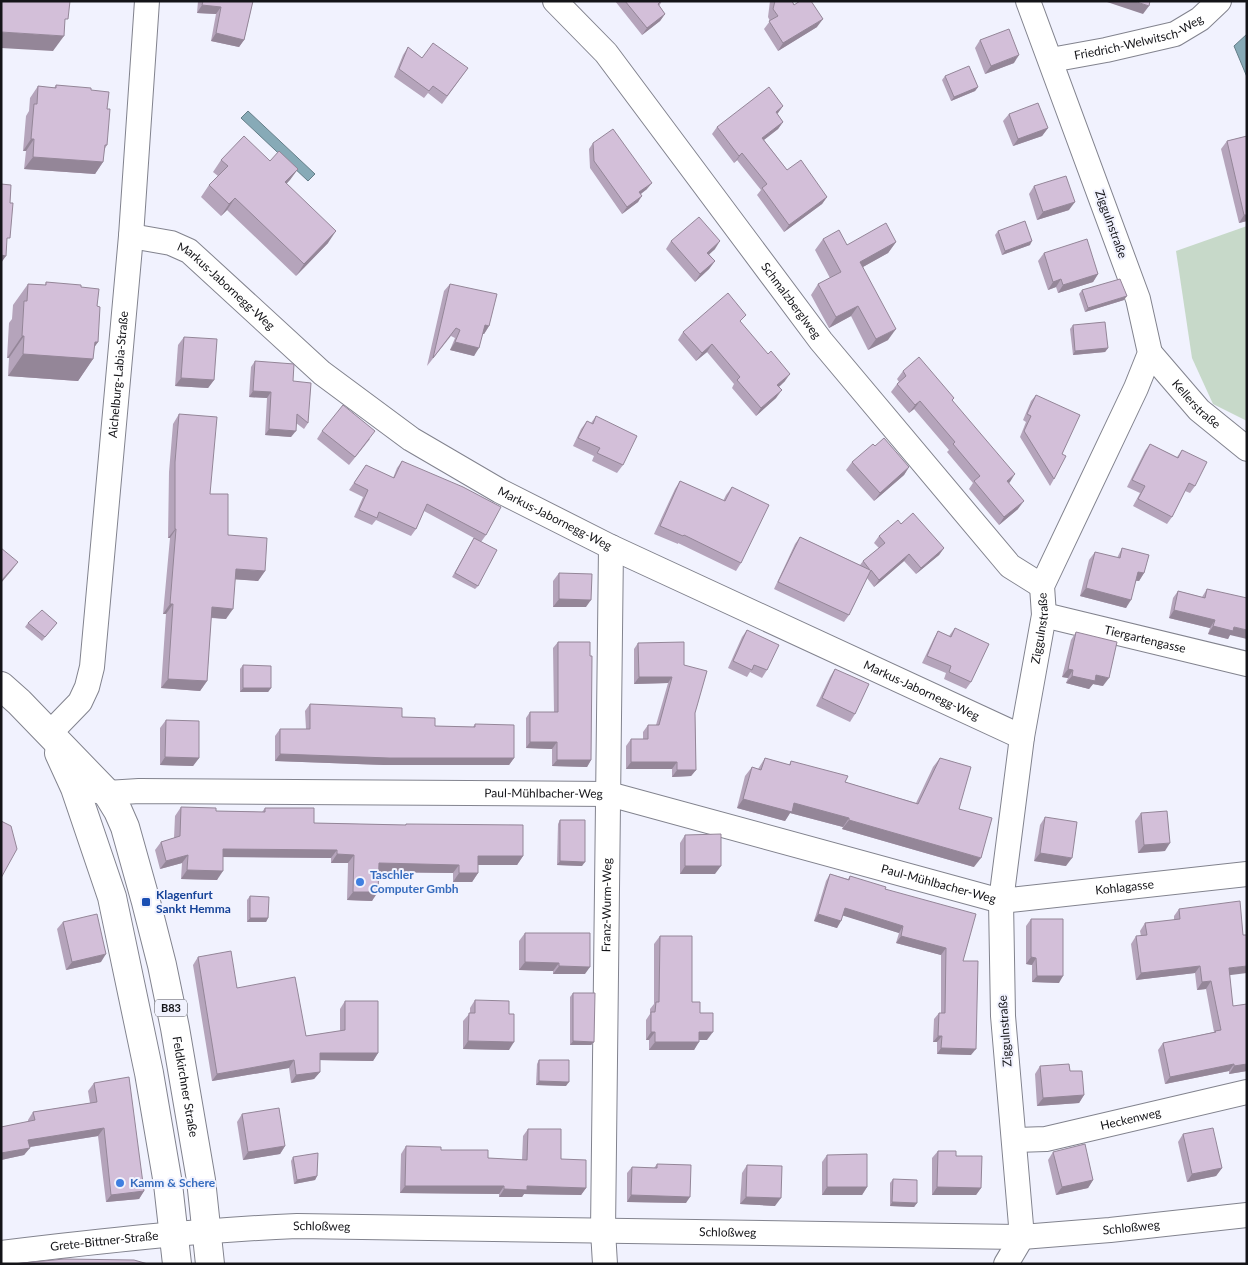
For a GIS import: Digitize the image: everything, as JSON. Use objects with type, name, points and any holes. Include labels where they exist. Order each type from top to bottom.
[{"type":"main road","name":"Feldkirchner Straße","points":[[1,686],[50,733],[107,793],[118,811],[124,827],[162,965],[175,1028],[201,1180],[210,1264]]},
{"type":"main road","name":"Feldkirchner Straße","points":[[50,733],[75,788],[112,897],[149,1073],[168,1184],[177,1264]]},
{"type":"street","name":"Aichelburg-Labia-Straße","points":[[50,733],[80,702],[87,688],[92,667],[131,236],[147,1]]},
{"type":"street","name":"Schmalzberglweg","points":[[555,1],[606,53],[821,340],[1010,566],[1042,586]]},
{"type":"street","name":"Ziggulnstraße","points":[[1022,1237],[1003,1016],[1001,901],[1022,736],[1044,615],[1042,586],[1136,388],[1150,353],[1138,299],[1028,1]]},
{"type":"street","name":"Friedrich-Welwitsch-Weg","points":[[1051,60],[1175,34],[1200,19],[1219,1]]},
{"type":"street","name":"Markus-Jabornegg-Weg","points":[[131,236],[171,243],[189,251],[322,373],[411,439],[500,491],[611,547],[1022,736]]},
{"type":"street","name":"Kellerstraße","points":[[1150,353],[1199,410],[1247,449]]},
{"type":"street","name":"Franz-Wurm-Weg","points":[[605,1264],[603,1231],[611,547]]},
{"type":"street","name":"Tiergartengasse","points":[[1044,615],[1247,664]]},
{"type":"street","name":"Paul-Mühlbacher-Weg","points":[[75,788],[107,793],[149,791],[609,794],[1001,901]]},
{"type":"street","name":"Kohlagasse","points":[[1001,901],[1247,874]]},
{"type":"street","name":"Heckenweg","points":[[1014,1140],[1046,1139],[1247,1092]]},
{"type":"street","name":"Schloßweg","points":[[207,1231],[297,1226],[1022,1237],[1110,1230],[1247,1215]]},
{"type":"street","name":"Grete-Bittner-Straße","points":[[1,1252],[207,1231]]},
{"type":"street","points":[[1006,1264],[1022,1237]]},
{"type":"green space","points":[[1247,226],[1247,421],[1213,404],[1192,358],[1176,251]]},
{"type":"water","points":[[1247,34],[1247,77],[1234,46]]},
{"type":"water","points":[[248,111],[315,174],[308,181],[241,118]]},
{"type":"building","points":[[1,1],[70,1],[68,19],[65,19],[64,36],[1,32]]},
{"type":"building","points":[[203,1],[253,1],[244,40],[216,33],[221,7],[202,5]]},
{"type":"building","points":[[625,1],[661,1],[658,4],[665,14],[647,28]]},
{"type":"building","points":[[775,1],[792,1],[794,5],[800,1],[811,1],[823,19],[783,43],[769,21],[778,16],[773,9]]},
{"type":"building","points":[[1134,1],[1150,1],[1149,6]]},
{"type":"building","points":[[1009,29],[1019,55],[991,66],[980,40]]},
{"type":"building","points":[[433,43],[468,68],[447,96],[433,86],[429,91],[399,69],[408,47],[422,58]]},
{"type":"building","points":[[969,66],[978,87],[954,97],[945,76]]},
{"type":"building","points":[[56,85],[91,88],[91,90],[109,92],[107,109],[110,109],[107,145],[105,145],[103,162],[33,157],[34,139],[31,139],[34,104],[37,104],[38,86],[56,88]]},
{"type":"building","points":[[769,87],[783,106],[776,112],[783,122],[762,138],[787,170],[801,160],[827,197],[789,225],[762,188],[767,184],[742,153],[739,156],[717,127]]},
{"type":"building","points":[[1038,103],[1048,128],[1018,139],[1009,114]]},
{"type":"building","points":[[613,129],[652,183],[639,192],[642,196],[627,207],[594,161],[593,143]]},
{"type":"building","points":[[244,136],[270,161],[279,151],[298,169],[285,182],[336,231],[304,264],[235,198],[229,204],[209,185],[228,166],[221,160]]},
{"type":"building","points":[[1247,136],[1247,215],[1244,215],[1227,141]]},
{"type":"building","points":[[1066,176],[1075,202],[1043,212],[1034,186]]},
{"type":"building","points":[[1,184],[11,185],[10,203],[13,203],[10,238],[7,238],[6,256],[1,255]]},
{"type":"building","points":[[699,217],[720,241],[707,253],[715,261],[700,274],[671,241]]},
{"type":"building","points":[[1025,221],[1032,241],[1005,251],[998,231]]},
{"type":"building","points":[[886,223],[896,242],[860,262],[896,329],[876,339],[858,306],[836,317],[818,284],[841,272],[823,239],[839,230],[847,245]]},
{"type":"building","points":[[1087,239],[1098,274],[1063,285],[1061,279],[1053,282],[1044,253]]},
{"type":"building","points":[[1120,279],[1127,296],[1088,308],[1082,290]]},
{"type":"building","points":[[46,282],[81,285],[81,287],[99,289],[97,306],[100,307],[98,342],[95,342],[93,359],[23,354],[24,301],[27,301],[28,284],[46,285]]},
{"type":"building","points":[[450,284],[497,294],[489,326],[485,325],[479,348],[455,342],[460,330],[456,328],[433,358]]},
{"type":"building","points":[[728,293],[746,315],[740,321],[768,354],[771,351],[790,374],[777,385],[782,390],[761,408],[737,380],[740,377],[712,344],[702,353],[683,332]]},
{"type":"building","points":[[1105,322],[1108,348],[1075,351],[1073,325]]},
{"type":"building","points":[[184,337],[217,339],[214,380],[181,378]]},
{"type":"building","points":[[919,357],[954,398],[952,400],[1015,474],[1007,481],[1024,501],[1004,517],[974,481],[980,476],[953,444],[955,442],[920,401],[915,405],[897,384],[906,376],[903,371]]},
{"type":"building","points":[[255,361],[294,364],[293,381],[311,383],[308,423],[297,414],[296,431],[269,429],[271,392],[253,391]]},
{"type":"building","points":[[1036,395],[1080,415],[1062,454],[1066,456],[1054,479],[1024,431],[1031,416],[1027,414]]},
{"type":"building","points":[[343,405],[375,431],[355,457],[322,431]]},
{"type":"building","points":[[179,414],[217,417],[210,494],[228,494],[228,535],[267,538],[265,571],[236,569],[233,609],[212,607],[207,681],[168,679],[173,604],[170,604],[176,529],[175,462]]},
{"type":"building","points":[[596,416],[637,436],[623,465],[597,453],[600,448],[578,438],[587,421],[593,424]]},
{"type":"building","points":[[884,438],[909,467],[880,493],[852,462],[873,444],[875,446]]},
{"type":"building","points":[[1150,444],[1178,458],[1182,450],[1207,462],[1195,486],[1189,483],[1172,517],[1138,499],[1145,486],[1132,480]]},
{"type":"building","points":[[402,461],[463,487],[501,507],[486,535],[427,504],[416,529],[379,512],[377,518],[359,510],[368,490],[354,483],[366,465],[394,478]]},
{"type":"building","points":[[680,481],[725,501],[732,487],[769,505],[741,563],[684,535],[660,526]]},
{"type":"building","points":[[913,513],[944,548],[921,568],[909,554],[879,580],[871,570],[849,615],[778,582],[800,537],[870,570],[863,561],[885,543],[879,536],[898,520],[901,524]]},
{"type":"building","points":[[474,538],[497,550],[478,586],[455,573]]},
{"type":"building","points":[[1,548],[18,562],[1,581]]},
{"type":"building","points":[[1122,548],[1149,555],[1144,573],[1138,572],[1131,600],[1086,588],[1095,552],[1120,558]]},
{"type":"building","points":[[559,573],[592,574],[591,600],[559,599]]},
{"type":"building","points":[[1207,589],[1247,598],[1247,630],[1234,627],[1233,631],[1213,626],[1215,620],[1174,610],[1178,591],[1205,598]]},
{"type":"building","points":[[42,610],[57,623],[45,637],[28,623]]},
{"type":"building","points":[[955,628],[989,644],[971,682],[949,672],[951,666],[927,656],[938,631],[951,637]]},
{"type":"building","points":[[747,630],[779,645],[767,670],[754,665],[752,670],[733,661]]},
{"type":"building","points":[[1076,632],[1117,642],[1109,678],[1096,675],[1095,681],[1072,676],[1073,670],[1068,669]]},
{"type":"building","points":[[558,642],[590,642],[590,656],[592,656],[591,760],[557,760],[557,742],[530,742],[530,712],[558,712]]},
{"type":"building","points":[[684,642],[684,665],[707,671],[695,713],[696,770],[677,770],[677,762],[631,762],[631,739],[648,739],[648,725],[659,725],[672,677],[639,677],[638,643]]},
{"type":"building","points":[[243,665],[271,666],[271,688],[243,688]]},
{"type":"building","points":[[835,669],[869,684],[855,714],[822,698]]},
{"type":"building","points":[[310,704],[402,708],[402,717],[435,718],[435,726],[475,727],[475,724],[514,725],[514,758],[389,758],[280,754],[280,729],[310,729]]},
{"type":"building","points":[[166,720],[199,721],[199,758],[165,757]]},
{"type":"building","points":[[765,758],[790,765],[791,761],[848,776],[845,782],[918,804],[940,758],[971,767],[959,809],[992,818],[981,858],[794,803],[792,812],[743,799],[752,767],[761,770]]},
{"type":"building","points":[[181,807],[216,808],[216,811],[265,812],[265,808],[314,808],[314,823],[523,825],[523,856],[478,856],[478,873],[459,873],[459,865],[379,863],[378,892],[353,892],[354,855],[337,854],[337,850],[223,849],[223,871],[187,870],[188,855],[166,861],[161,842],[180,836]]},
{"type":"building","points":[[1167,811],[1170,843],[1144,845],[1141,813]]},
{"type":"building","points":[[1045,817],[1077,822],[1072,858],[1040,853]]},
{"type":"building","points":[[560,820],[585,820],[585,862],[560,861]]},
{"type":"building","points":[[1,821],[11,826],[17,849],[1,878]]},
{"type":"building","points":[[721,834],[721,866],[685,866],[685,835]]},
{"type":"building","points":[[830,874],[849,880],[850,876],[886,887],[885,889],[976,914],[963,961],[978,961],[976,1049],[941,1048],[942,1036],[938,1036],[939,1013],[945,1013],[946,948],[901,936],[903,926],[845,908],[841,921],[818,914]]},
{"type":"building","points":[[250,896],[269,897],[268,918],[250,918]]},
{"type":"building","points":[[1240,901],[1243,935],[1247,935],[1247,966],[1229,968],[1233,1006],[1247,1004],[1247,1064],[1234,1066],[1234,1064],[1170,1077],[1163,1043],[1221,1030],[1211,981],[1202,982],[1200,966],[1141,973],[1136,936],[1147,935],[1145,923],[1180,919],[1179,909]]},
{"type":"building","points":[[97,914],[106,954],[72,962],[63,922]]},
{"type":"building","points":[[1031,919],[1063,919],[1063,976],[1037,976],[1036,958],[1031,957]]},
{"type":"building","points":[[525,933],[590,933],[590,967],[559,966],[559,963],[525,962]]},
{"type":"building","points":[[660,936],[692,936],[692,1002],[700,1002],[700,1013],[713,1013],[713,1032],[699,1032],[699,1042],[655,1042],[655,1032],[651,1032],[651,1012],[655,1012],[656,1002],[659,1002]]},
{"type":"building","points":[[231,951],[237,988],[295,977],[306,1036],[345,1030],[345,1001],[378,1001],[378,1053],[320,1053],[320,1072],[296,1075],[294,1060],[217,1074],[198,957]]},
{"type":"building","points":[[573,993],[595,993],[594,1042],[573,1041]]},
{"type":"building","points":[[475,1000],[509,1001],[509,1014],[514,1014],[514,1042],[468,1041],[469,1013],[475,1013]]},
{"type":"building","points":[[539,1060],[569,1060],[569,1082],[539,1081]]},
{"type":"building","points":[[1069,1064],[1070,1071],[1082,1071],[1084,1095],[1043,1098],[1040,1066]]},
{"type":"building","points":[[129,1077],[144,1191],[111,1195],[104,1128],[28,1140],[30,1148],[1,1153],[1,1127],[35,1120],[33,1112],[97,1102],[94,1083]]},
{"type":"building","points":[[279,1108],[285,1146],[248,1152],[242,1114]]},
{"type":"building","points":[[1213,1128],[1222,1168],[1192,1174],[1183,1134]]},
{"type":"building","points":[[528,1129],[561,1129],[561,1159],[586,1160],[586,1188],[527,1186],[527,1190],[504,1189],[504,1186],[405,1186],[406,1146],[441,1147],[441,1150],[488,1150],[488,1158],[527,1160]]},
{"type":"building","points":[[1085,1144],[1093,1180],[1062,1187],[1053,1152]]},
{"type":"building","points":[[938,1151],[956,1151],[956,1156],[982,1156],[981,1188],[937,1187]]},
{"type":"building","points":[[318,1153],[317,1176],[297,1180],[293,1157]]},
{"type":"building","points":[[867,1154],[867,1187],[827,1187],[827,1155]]},
{"type":"building","points":[[657,1164],[691,1165],[690,1197],[631,1195],[632,1167],[657,1168]]},
{"type":"building","points":[[747,1165],[782,1166],[781,1198],[746,1197]]},
{"type":"building","points":[[893,1179],[917,1180],[917,1203],[892,1202]]},
{"type":"building","points":[[64,1259],[134,1260],[148,1264],[12,1264]]},
{"type":"place","name":"Taschler Computer Gmbh","points":[[360,882]]},
{"type":"place","name":"Klagenfurt Sankt Hemma","points":[[146,902]]},
{"type":"place","name":"Kamm & Schere","points":[[120,1183]]}]
